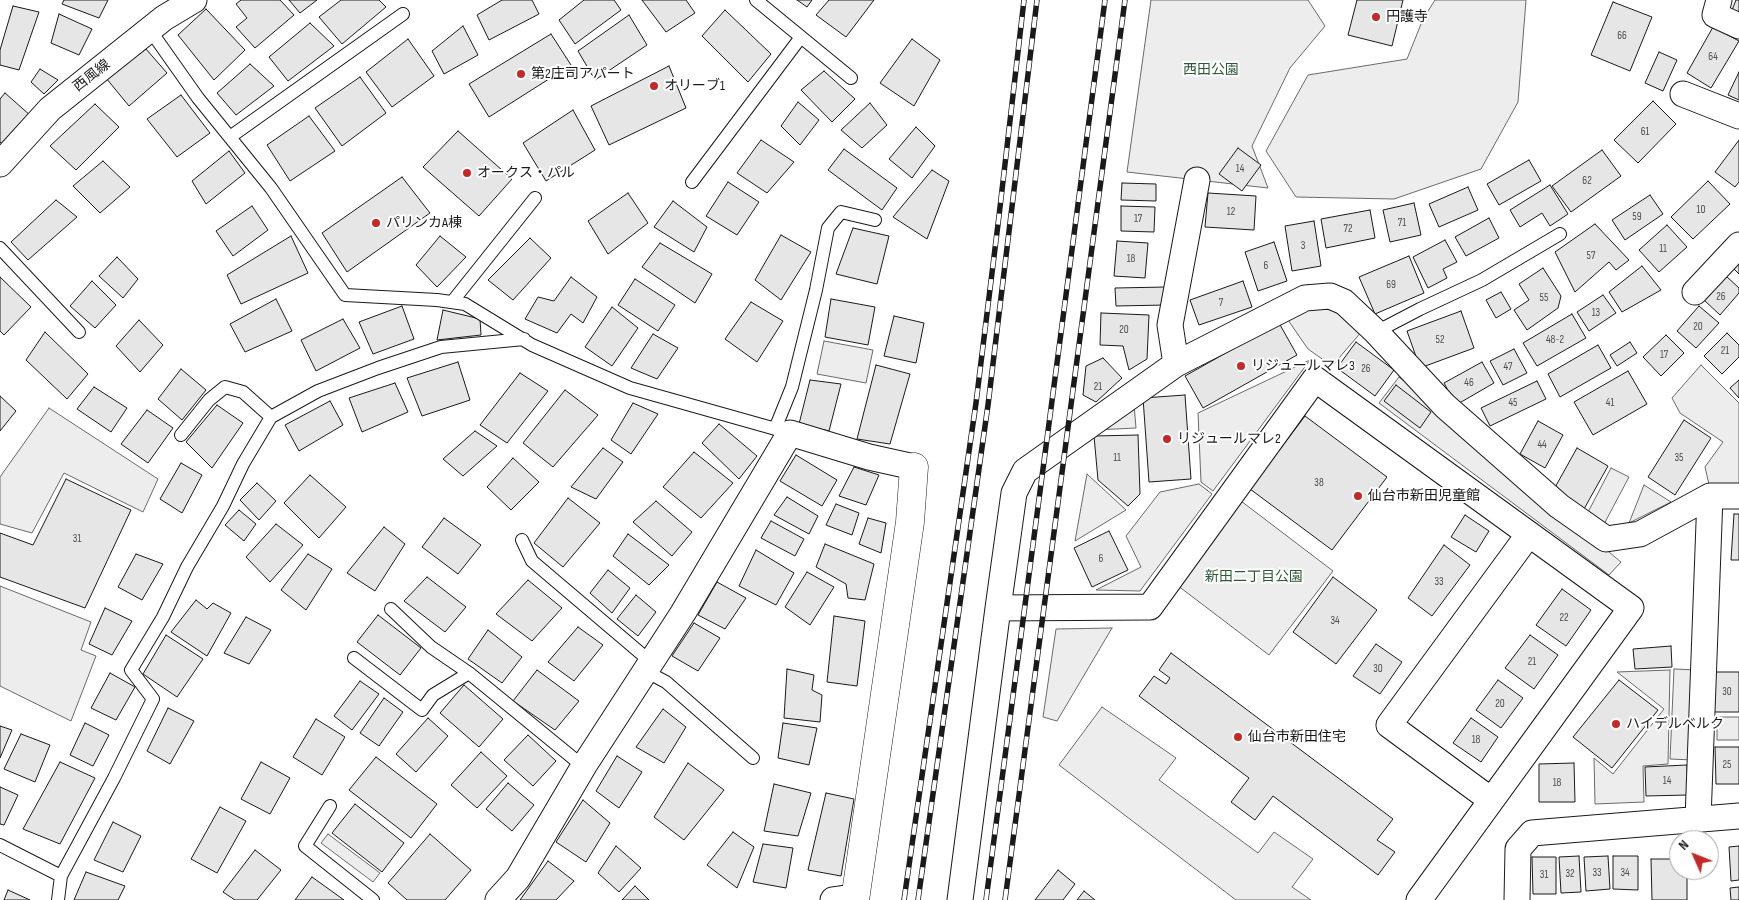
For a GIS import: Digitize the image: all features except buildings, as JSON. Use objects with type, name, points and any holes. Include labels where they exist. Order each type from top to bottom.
[{"type":"street","name":"西風線","points":[[0,164],[50,109],[164,18],[194,0]]},
{"type":"street","points":[[1719,0],[1715,15],[1739,26]]},
{"type":"street","points":[[1683,94],[1739,116]]},
{"type":"street","points":[[1176,364],[1170,325],[1197,180]]},
{"type":"street","points":[[1695,292],[1739,245]]},
{"type":"street","points":[[960,900],[1014,493],[1024,471],[1176,364],[1306,298],[1330,296],[1344,302],[1376,332],[1445,406],[1559,506],[1606,538],[1640,534],[1710,496],[1739,496]]},
{"type":"street","points":[[998,608],[1150,607],[1315,379],[1631,608],[1418,900]]},
{"type":"street","points":[[498,900],[518,878],[584,768],[683,613],[783,431],[869,457],[914,467],[910,522],[848,899]]},
{"type":"street","points":[[1698,819],[1710,496]]},
{"type":"street","points":[[1491,800],[1389,725],[1529,534]]},
{"type":"street","points":[[1518,900],[1518,849],[1532,833],[1739,816]]},
{"type":"lane","points":[[756,0],[851,78]]},
{"type":"lane","points":[[230,137],[403,14]]},
{"type":"lane","points":[[150,30],[198,98],[271,188],[345,295],[465,304],[532,345],[630,388],[783,431],[816,290],[828,228],[841,212],[875,220]]},
{"type":"lane","points":[[692,182],[802,37]]},
{"type":"lane","points":[[452,302],[534,198]]},
{"type":"lane","points":[[1376,332],[1482,280],[1560,234]]},
{"type":"lane","points":[[0,248],[79,332]]},
{"type":"lane","points":[[58,900],[61,876],[114,778],[153,699],[131,670],[163,617],[187,568],[223,506],[243,464],[271,417],[318,391],[441,347],[524,339]]},
{"type":"lane","points":[[181,434],[210,400],[226,387],[243,392],[271,417]]},
{"type":"lane","points":[[522,540],[532,561],[608,628],[648,667],[753,758]]},
{"type":"lane","points":[[391,609],[431,647],[469,673],[584,768]]},
{"type":"lane","points":[[354,658],[422,710],[433,695],[469,673]]},
{"type":"lane","points":[[330,806],[305,846],[373,900]]},
{"type":"lane","points":[[0,845],[61,876]]},
{"type":"shaded area","name":"西田公園","points":[[1151,0],[1308,0],[1325,26],[1290,68],[1252,146],[1268,188],[1127,172]]},
{"type":"shaded area","points":[[1435,0],[1526,0],[1518,102],[1481,169],[1394,199],[1296,197],[1266,151],[1308,75],[1407,59],[1423,19]]},
{"type":"shaded area","points":[[1325,301],[1363,330],[1332,366],[1308,349],[1288,320]]},
{"type":"shaded area","points":[[824,341],[873,350],[866,383],[817,374]]},
{"type":"shaded area","points":[[1310,360],[1213,491],[1201,482],[1198,413]]},
{"type":"shaded area","points":[[1701,365],[1739,403],[1739,486],[1710,489],[1705,467],[1723,442],[1680,413],[1672,398]]},
{"type":"shaded area","points":[[1399,377],[1621,562],[1609,575],[1379,403]]},
{"type":"shaded area","points":[[1134,404],[1136,428],[1094,430]]},
{"type":"shaded area","points":[[49,408],[158,479],[143,512],[64,473],[32,533],[0,524],[0,477]]},
{"type":"shaded area","points":[[1611,468],[1629,477],[1603,526],[1586,516]]},
{"type":"shaded area","points":[[1087,474],[1126,510],[1075,541]]},
{"type":"shaded area","points":[[1199,484],[1212,494],[1140,591],[1096,590],[1141,567],[1126,536],[1160,492]]},
{"type":"shaded area","points":[[1644,485],[1671,502],[1629,523]]},
{"type":"shaded area","name":"新田二丁目公園","points":[[1237,498],[1333,571],[1269,655],[1173,582]]},
{"type":"shaded area","points":[[0,586],[91,622],[81,650],[96,656],[71,721],[0,686]]},
{"type":"shaded area","points":[[1112,628],[1057,721],[1043,717],[1056,629]]},
{"type":"shaded area","points":[[1674,669],[1697,670],[1693,760],[1670,759]]},
{"type":"shaded area","points":[[1670,670],[1668,764],[1643,766],[1644,802],[1595,804],[1594,758],[1613,774],[1664,709],[1617,672]]},
{"type":"shaded area","points":[[1102,707],[1176,758],[1159,780],[1258,853],[1274,832],[1313,859],[1292,887],[1311,900],[1236,900],[1059,765]]},
{"type":"shaded area","points":[[1717,717],[1739,717],[1739,740],[1717,740]]},
{"type":"shaded area","points":[[328,834],[380,873],[373,882],[321,843]]},
{"type":"railway","points":[[904,900],[976,403],[1024,0]]},
{"type":"railway","points":[[918,900],[988,405],[1037,0]]},
{"type":"railway","points":[[986,900],[1105,0]]},
{"type":"railway","points":[[1005,900],[1125,0]]},
{"type":"place","name":"円護寺","points":[[1376,17]]},
{"type":"place","name":"第2庄司アパート","points":[[521,74]]},
{"type":"place","name":"オリーブ1","points":[[654,86]]},
{"type":"place","name":"オークス・パル","points":[[467,173]]},
{"type":"place","name":"パリンカA棟","points":[[376,223]]},
{"type":"place","name":"リジュールマレ3","points":[[1241,366]]},
{"type":"place","name":"リジュールマレ2","points":[[1167,439]]},
{"type":"place","name":"仙台市新田児童館","points":[[1358,496]]},
{"type":"place","name":"ハイデルベルク","points":[[1616,724]]},
{"type":"place","name":"仙台市新田住宅","points":[[1238,737]]}]
